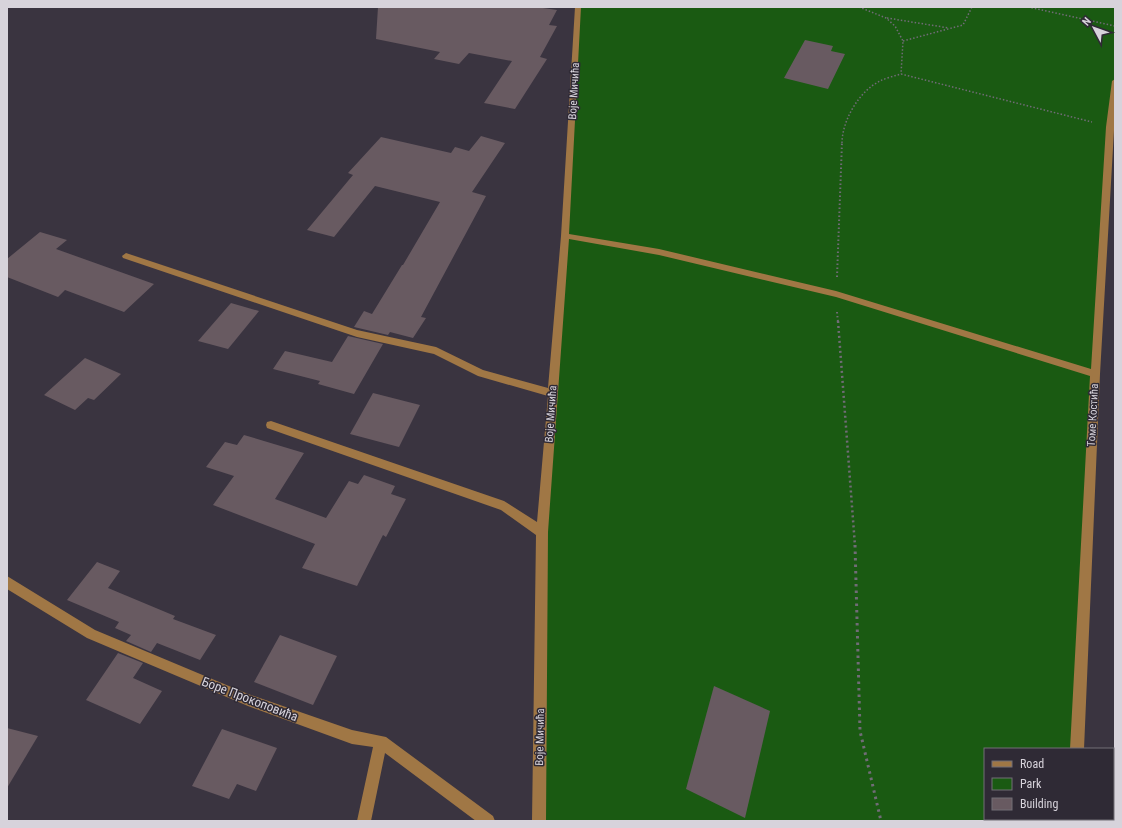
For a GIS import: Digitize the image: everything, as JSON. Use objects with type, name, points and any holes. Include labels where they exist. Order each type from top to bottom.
[{"type":"street","name":"Воје Мичића","points":[[539,821],[542,532],[565,236],[578,7]]},
{"type":"street","name":"Томе Костића","points":[[1078,748],[1095,374],[1115,81]]},
{"type":"street","points":[[565,236],[660,252],[836,294],[1095,374]]},
{"type":"street","points":[[126,256],[357,333],[436,351],[481,373],[553,393]]},
{"type":"street","points":[[271,425],[504,506],[542,532]]},
{"type":"street","name":"Боре Прокоповића","points":[[7,582],[91,634],[248,700],[352,737],[381,742],[488,821]]},
{"type":"street","points":[[364,821],[381,742]]},
{"type":"path","points":[[859,7],[886,18],[895,26],[903,41],[901,74]]},
{"type":"path","points":[[903,41],[963,25],[972,7]]},
{"type":"path","points":[[1028,7],[1115,26]]},
{"type":"path","points":[[886,18],[951,28]]},
{"type":"path","points":[[881,821],[860,730],[855,535],[836,294],[842,132],[856,101],[879,81],[901,74],[1112,128]]},
{"type":"green space","points":[[578,7],[1115,7],[1115,81],[1077,748],[984,748],[984,820],[1074,821],[539,821],[542,532]]},
{"type":"building","points":[[378,7],[536,7],[557,10],[549,25],[557,26],[540,57],[547,59],[515,109],[484,103],[512,61],[469,53],[459,64],[434,59],[440,52],[376,39]]},
{"type":"building","points":[[805,40],[833,46],[831,51],[845,54],[828,89],[784,78]]},
{"type":"building","points":[[481,136],[505,143],[472,192],[486,196],[421,317],[426,318],[413,338],[390,332],[388,335],[354,327],[364,311],[372,314],[440,202],[375,186],[334,237],[307,230],[353,175],[348,173],[381,137],[451,153],[455,147],[469,151]]},
{"type":"building","points":[[40,232],[67,240],[56,249],[154,284],[124,312],[65,290],[58,297],[7,277],[7,259]]},
{"type":"building","points":[[231,303],[259,311],[228,349],[198,341]]},
{"type":"building","points":[[348,336],[383,344],[354,394],[318,384],[320,381],[273,369],[285,351],[332,362]]},
{"type":"building","points":[[85,358],[121,374],[94,400],[88,398],[75,410],[44,395]]},
{"type":"building","points":[[373,393],[420,405],[399,447],[350,434]]},
{"type":"building","points":[[244,435],[304,453],[275,499],[326,518],[349,481],[358,484],[364,475],[395,486],[391,494],[406,499],[386,537],[383,535],[357,586],[302,568],[315,544],[213,505],[234,476],[206,467],[225,442],[237,445]]},
{"type":"building","points":[[97,562],[120,571],[108,588],[175,616],[173,619],[216,635],[200,660],[157,643],[151,652],[126,641],[131,635],[115,628],[119,622],[67,600]]},
{"type":"building","points":[[280,635],[337,656],[313,705],[254,682]]},
{"type":"building","points":[[118,653],[143,663],[133,678],[162,691],[140,724],[86,700]]},
{"type":"building","points":[[714,686],[770,711],[745,818],[686,789]]},
{"type":"building","points":[[7,728],[38,736],[7,788]]},
{"type":"building","points":[[222,729],[277,748],[256,791],[237,784],[229,799],[192,786]]}]
